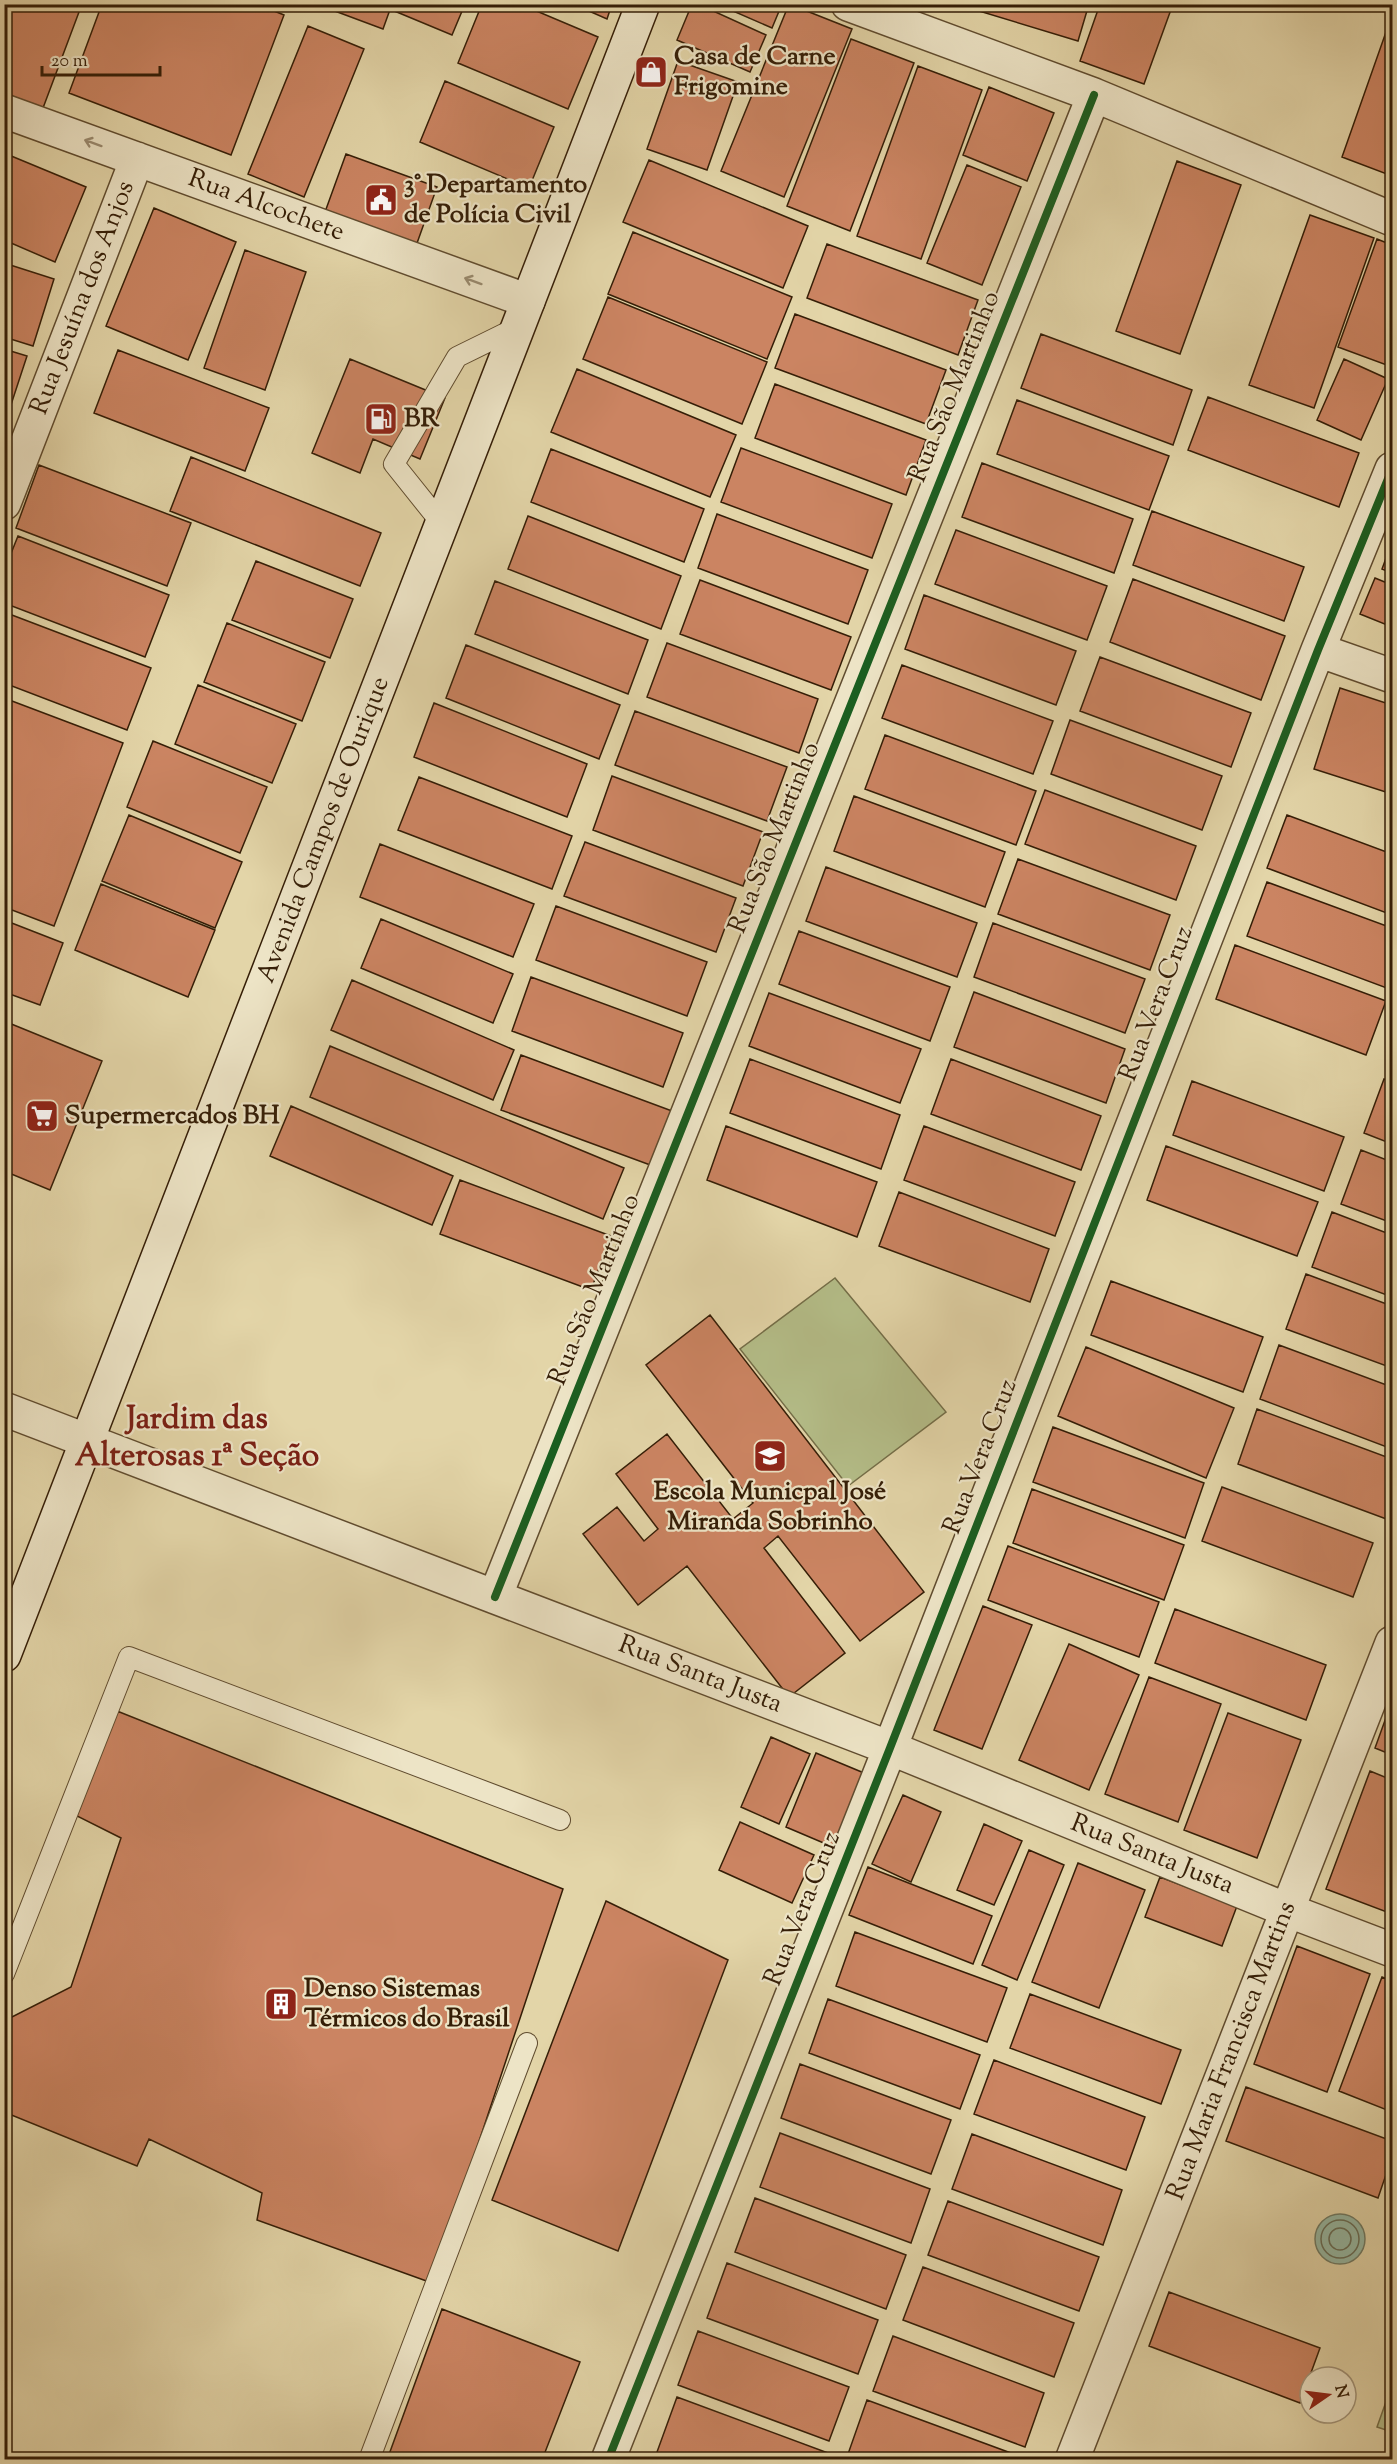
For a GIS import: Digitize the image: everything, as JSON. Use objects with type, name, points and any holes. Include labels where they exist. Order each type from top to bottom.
[{"type":"street","name":"Avenida Campos de Ourique","points":[[4,1655],[643,4]]},
{"type":"street","points":[[848,4],[1094,95],[1392,219]]},
{"type":"street","name":"Rua São Martinho","points":[[495,1597],[1094,95]]},
{"type":"street","name":"Rua Alcochete","points":[[4,111],[136,159],[523,314]]},
{"type":"street","name":"Rua Jesuína dos Anjos","points":[[4,503],[136,159]]},
{"type":"street","name":"Rua Vera Cruz","points":[[608,2460],[890,1748],[1317,650],[1392,469]]},
{"type":"street","points":[[1317,650],[1392,676]]},
{"type":"street","name":"Rua Santa Justa","points":[[4,1409],[890,1748],[1287,1910],[1392,1950]]},
{"type":"street","name":"Rua Maria Francisca Martins","points":[[1072,2460],[1392,1643]]},
{"type":"lane","points":[[442,524],[394,464],[457,357],[523,314]]},
{"type":"lane","points":[[4,1974],[129,1657],[560,1820]]},
{"type":"lane","points":[[369,2460],[527,2043]]},
{"type":"shaded area","points":[[835,1278],[946,1412],[848,1486],[740,1349]]},
{"type":"shaded area","points":[[1392,2385],[1392,2432],[1377,2427]]},
{"type":"water","points":[[1340,2214],[1358,2221],[1365,2239],[1358,2257],[1340,2264],[1322,2257],[1315,2239],[1322,2221]]},
{"type":"building","points":[[4,4],[82,4],[43,108],[4,93]]},
{"type":"building","points":[[102,4],[257,4],[284,15],[231,155],[69,93]]},
{"type":"building","points":[[316,4],[392,4],[383,29]]},
{"type":"building","points":[[394,4],[465,4],[452,35],[392,10]]},
{"type":"building","points":[[482,4],[520,4],[598,37],[568,109],[458,63]]},
{"type":"building","points":[[573,4],[612,4],[607,19]]},
{"type":"building","points":[[692,4],[698,4],[766,35],[750,72],[677,40]]},
{"type":"building","points":[[717,4],[782,4],[772,28]]},
{"type":"building","points":[[789,4],[852,29],[784,197],[721,171]]},
{"type":"building","points":[[956,4],[1089,4],[1078,41]]},
{"type":"building","points":[[1100,4],[1173,4],[1144,84],[1080,61]]},
{"type":"building","points":[[1392,15],[1392,176],[1342,157]]},
{"type":"building","points":[[308,26],[364,49],[304,197],[248,174]]},
{"type":"building","points":[[851,39],[914,63],[850,231],[787,206]]},
{"type":"building","points":[[678,61],[738,82],[707,170],[647,149]]},
{"type":"building","points":[[918,66],[982,90],[921,259],[857,236]]},
{"type":"building","points":[[445,81],[554,127],[529,188],[420,142]]},
{"type":"building","points":[[989,87],[1054,113],[1027,181],[963,155]]},
{"type":"building","points":[[4,153],[86,187],[55,262],[4,240]]},
{"type":"building","name":"3° Departamento de Polícia Civil","points":[[346,154],[437,187],[416,246],[325,212]]},
{"type":"building","points":[[649,160],[808,226],[783,288],[623,222]]},
{"type":"building","points":[[1177,161],[1241,185],[1180,354],[1116,331]]},
{"type":"building","points":[[967,165],[1021,187],[982,285],[927,263]]},
{"type":"building","points":[[154,208],[236,242],[188,360],[106,326]]},
{"type":"building","points":[[1310,215],[1374,238],[1314,408],[1249,385]]},
{"type":"building","points":[[633,232],[792,297],[767,359],[608,294]]},
{"type":"building","points":[[1377,239],[1392,245],[1392,367],[1338,347]]},
{"type":"building","points":[[827,244],[978,300],[958,355],[807,298]]},
{"type":"building","points":[[245,250],[306,272],[265,390],[204,368]]},
{"type":"building","points":[[4,263],[54,279],[33,346],[4,337]]},
{"type":"building","points":[[608,297],[767,362],[742,424],[583,359]]},
{"type":"building","points":[[795,314],[946,370],[926,424],[775,368]]},
{"type":"building","points":[[1041,334],[1192,390],[1173,445],[1021,388]]},
{"type":"building","points":[[4,349],[27,356],[5,423],[4,423]]},
{"type":"building","points":[[118,350],[269,408],[245,471],[94,413]]},
{"type":"building","name":"BR","points":[[350,359],[445,398],[420,459],[373,439],[360,473],[312,453]]},
{"type":"building","points":[[1344,359],[1388,379],[1361,440],[1317,420]]},
{"type":"building","points":[[577,369],[736,435],[710,497],[551,432]]},
{"type":"building","points":[[775,384],[926,440],[906,495],[755,438]]},
{"type":"building","points":[[1208,397],[1359,453],[1339,507],[1188,450]]},
{"type":"building","points":[[1017,400],[1169,456],[1149,510],[997,454]]},
{"type":"building","points":[[741,448],[892,504],[872,558],[721,502]]},
{"type":"building","points":[[551,449],[704,509],[684,562],[531,502]]},
{"type":"building","points":[[191,457],[381,533],[360,586],[170,511]]},
{"type":"building","points":[[982,463],[1133,519],[1114,573],[962,517]]},
{"type":"building","points":[[39,465],[191,523],[167,586],[16,528]]},
{"type":"building","points":[[1152,511],[1304,567],[1284,621],[1133,565]]},
{"type":"building","points":[[717,514],[868,570],[848,624],[698,568]]},
{"type":"building","points":[[528,516],[681,576],[661,629],[508,569]]},
{"type":"building","points":[[956,530],[1107,586],[1087,640],[935,584]]},
{"type":"building","points":[[18,536],[169,595],[145,657],[4,603],[4,571]]},
{"type":"building","points":[[1392,542],[1392,573],[1382,569]]},
{"type":"building","points":[[256,561],[353,599],[330,658],[232,620]]},
{"type":"building","points":[[1375,578],[1392,585],[1392,627],[1360,614]]},
{"type":"building","points":[[1133,579],[1285,636],[1261,700],[1110,642]]},
{"type":"building","points":[[700,580],[851,637],[831,690],[680,634]]},
{"type":"building","points":[[495,581],[648,640],[628,694],[475,634]]},
{"type":"building","points":[[924,595],[1076,651],[1056,705],[905,649]]},
{"type":"building","points":[[4,612],[151,668],[127,730],[4,683]]},
{"type":"building","points":[[227,623],[325,662],[302,721],[204,682]]},
{"type":"building","points":[[667,643],[818,699],[799,753],[647,697]]},
{"type":"building","points":[[466,645],[620,705],[599,759],[446,698]]},
{"type":"building","points":[[1100,657],[1251,713],[1231,767],[1080,711]]},
{"type":"building","points":[[902,665],[1053,721],[1033,774],[882,718]]},
{"type":"building","points":[[198,685],[296,724],[272,783],[175,744]]},
{"type":"building","points":[[1340,688],[1392,705],[1392,794],[1314,769]]},
{"type":"building","points":[[4,698],[123,743],[54,926],[4,907]]},
{"type":"building","points":[[434,703],[587,764],[567,817],[414,757]]},
{"type":"building","points":[[635,711],[787,767],[767,821],[615,765]]},
{"type":"building","points":[[1070,720],[1222,776],[1202,830],[1051,774]]},
{"type":"building","points":[[885,735],[1036,791],[1016,845],[865,789]]},
{"type":"building","points":[[153,741],[267,787],[240,853],[127,807]]},
{"type":"building","points":[[612,776],[763,832],[743,886],[593,830]]},
{"type":"building","points":[[419,777],[572,836],[552,889],[398,830]]},
{"type":"building","points":[[1045,790],[1196,846],[1176,900],[1025,844]]},
{"type":"building","points":[[854,796],[1005,852],[985,907],[834,851]]},
{"type":"building","points":[[129,815],[242,862],[215,928],[102,881]]},
{"type":"building","points":[[1287,815],[1392,854],[1392,915],[1267,868]]},
{"type":"building","points":[[585,842],[736,898],[716,952],[564,896]]},
{"type":"building","points":[[380,844],[534,904],[513,957],[360,897]]},
{"type":"building","points":[[1018,859],[1170,915],[1150,970],[998,914]]},
{"type":"building","points":[[826,867],[977,923],[957,977],[806,921]]},
{"type":"building","points":[[1267,882],[1392,928],[1392,990],[1247,936]]},
{"type":"building","points":[[101,884],[215,930],[188,997],[75,950]]},
{"type":"building","points":[[556,906],[707,962],[687,1016],[536,960]]},
{"type":"building","points":[[381,919],[513,974],[493,1023],[361,968]]},
{"type":"building","points":[[4,920],[63,943],[40,1005],[4,992]]},
{"type":"building","points":[[993,923],[1145,979],[1125,1033],[974,977]]},
{"type":"building","points":[[799,931],[950,987],[930,1041],[779,984]]},
{"type":"building","points":[[1235,945],[1386,1001],[1366,1055],[1216,999]]},
{"type":"building","points":[[531,977],[683,1033],[663,1087],[512,1031]]},
{"type":"building","points":[[352,980],[514,1050],[493,1100],[331,1030]]},
{"type":"building","points":[[974,992],[1125,1049],[1106,1103],[954,1047]]},
{"type":"building","points":[[769,993],[921,1049],[900,1103],[749,1046]]},
{"type":"building","name":"Supermercados BH","points":[[4,1021],[102,1061],[50,1190],[4,1171]]},
{"type":"building","points":[[330,1046],[624,1168],[603,1219],[310,1097]]},
{"type":"building","points":[[521,1055],[672,1111],[653,1166],[501,1110]]},
{"type":"building","points":[[750,1059],[900,1115],[881,1169],[730,1113]]},
{"type":"building","points":[[951,1059],[1101,1116],[1081,1170],[931,1114]]},
{"type":"building","points":[[1384,1079],[1392,1082],[1392,1144],[1364,1133]]},
{"type":"building","points":[[1192,1081],[1344,1137],[1324,1191],[1173,1135]]},
{"type":"building","points":[[291,1106],[453,1176],[432,1225],[270,1156]]},
{"type":"building","points":[[726,1126],[877,1182],[857,1237],[707,1180]]},
{"type":"building","points":[[924,1126],[1075,1182],[1055,1236],[904,1180]]},
{"type":"building","points":[[1166,1146],[1318,1202],[1297,1256],[1147,1200]]},
{"type":"building","points":[[1361,1150],[1392,1162],[1392,1223],[1341,1204]]},
{"type":"building","points":[[460,1180],[611,1236],[591,1290],[440,1234]]},
{"type":"building","points":[[899,1192],[1049,1249],[1030,1302],[879,1246]]},
{"type":"building","points":[[1332,1212],[1392,1235],[1392,1297],[1312,1267]]},
{"type":"building","points":[[1306,1274],[1392,1306],[1392,1368],[1286,1329]]},
{"type":"building","points":[[1111,1281],[1263,1337],[1243,1392],[1091,1335]]},
{"type":"building","points":[[710,1315],[924,1592],[860,1641],[778,1536],[764,1548],[845,1653],[789,1697],[687,1566],[638,1605],[583,1534],[617,1507],[644,1541],[658,1529],[616,1474],[667,1434],[733,1519],[753,1503],[646,1365]]},
{"type":"building","points":[[1279,1345],[1392,1387],[1392,1449],[1260,1399]]},
{"type":"building","points":[[1086,1347],[1234,1408],[1206,1478],[1058,1416]]},
{"type":"building","points":[[1257,1409],[1392,1459],[1392,1510],[1389,1520],[1238,1464]]},
{"type":"building","points":[[1053,1427],[1204,1483],[1185,1538],[1033,1482]]},
{"type":"building","points":[[1222,1487],[1373,1543],[1353,1597],[1202,1541]]},
{"type":"building","points":[[1032,1489],[1184,1545],[1164,1600],[1013,1543]]},
{"type":"building","points":[[1008,1546],[1159,1602],[1139,1657],[988,1600]]},
{"type":"building","points":[[983,1606],[1032,1625],[982,1749],[934,1730]]},
{"type":"building","points":[[1175,1609],[1326,1665],[1306,1720],[1155,1663]]},
{"type":"building","points":[[1069,1644],[1139,1675],[1089,1790],[1019,1760]]},
{"type":"building","points":[[1149,1677],[1221,1704],[1178,1822],[1105,1794]]},
{"type":"building","points":[[1392,1701],[1392,1755],[1375,1748]]},
{"type":"building","name":"Denso Sistemas Térmicos do Brasil","points":[[117,1711],[563,1889],[432,2283],[257,2220],[262,2193],[149,2139],[137,2166],[4,2112],[4,2021],[71,1987],[121,1838],[73,1814]]},
{"type":"building","points":[[1228,1713],[1301,1740],[1257,1858],[1184,1830]]},
{"type":"building","points":[[771,1737],[810,1754],[779,1824],[741,1807]]},
{"type":"building","points":[[816,1753],[864,1773],[833,1847],[786,1827]]},
{"type":"building","points":[[1370,1771],[1392,1780],[1392,1914],[1326,1889]]},
{"type":"building","points":[[903,1795],[941,1812],[911,1882],[872,1864]]},
{"type":"building","points":[[740,1822],[814,1855],[792,1903],[719,1870]]},
{"type":"building","points":[[984,1824],[1022,1841],[994,1905],[957,1890]]},
{"type":"building","points":[[1029,1850],[1064,1865],[1017,1980],[982,1965]]},
{"type":"building","points":[[1078,1863],[1145,1890],[1099,2008],[1032,1982]]},
{"type":"building","points":[[868,1867],[992,1916],[973,1964],[849,1915]]},
{"type":"building","points":[[1160,1877],[1237,1906],[1222,1946],[1145,1917]]},
{"type":"building","points":[[606,1901],[728,1960],[618,2251],[492,2200]]},
{"type":"building","points":[[855,1932],[1007,1988],[987,2042],[836,1986]]},
{"type":"building","points":[[1297,1946],[1370,1974],[1327,2092],[1254,2064]]},
{"type":"building","points":[[1382,1977],[1392,1981],[1392,2112],[1339,2091]]},
{"type":"building","points":[[1030,1994],[1181,2050],[1161,2104],[1010,2048]]},
{"type":"building","points":[[828,1999],[980,2055],[960,2109],[809,2053]]},
{"type":"building","points":[[994,2060],[1145,2117],[1126,2170],[974,2114]]},
{"type":"building","points":[[800,2064],[951,2120],[931,2174],[781,2118]]},
{"type":"building","points":[[1246,2087],[1392,2141],[1392,2157],[1378,2198],[1226,2141]]},
{"type":"building","points":[[780,2133],[930,2189],[911,2243],[760,2187]]},
{"type":"building","points":[[972,2134],[1122,2190],[1103,2245],[952,2189]]},
{"type":"building","points":[[755,2198],[906,2255],[886,2309],[735,2252]]},
{"type":"building","points":[[948,2201],[1099,2257],[1079,2311],[928,2255]]},
{"type":"building","points":[[727,2263],[878,2320],[858,2374],[707,2318]]},
{"type":"building","points":[[923,2267],[1074,2323],[1054,2377],[903,2320]]},
{"type":"building","points":[[1169,2292],[1320,2348],[1314,2365],[1298,2365],[1298,2402],[1149,2346]]},
{"type":"building","points":[[442,2309],[580,2362],[542,2460],[387,2460]]},
{"type":"building","points":[[698,2331],[849,2387],[829,2441],[678,2385]]},
{"type":"building","points":[[893,2336],[1044,2393],[1025,2447],[873,2391]]},
{"type":"building","points":[[677,2397],[828,2453],[826,2460],[678,2460],[657,2452]]},
{"type":"building","points":[[867,2400],[1019,2456],[1017,2460],[861,2460],[848,2454]]},
{"type":"cycle path","points":[[495,1597],[1094,95]]},
{"type":"cycle path","points":[[608,2460],[890,1748],[1318,650],[1392,469]]},
{"type":"place","name":"Casa de Carne Frigomine","points":[[651,72]]},
{"type":"place","name":"3° Departamento de Polícia Civil","points":[[381,200]]},
{"type":"place","name":"BR","points":[[381,419]]},
{"type":"place","name":"Supermercados BH","points":[[42,1116]]},
{"type":"place","name":"Escola Municpal José Miranda Sobrinho","points":[[770,1456]]},
{"type":"place","name":"Denso Sistemas Térmicos do Brasil","points":[[281,2004]]},
{"type":"district","name":"Jardim das Alterosas 1ª Seção","points":[[197,1438]]}]
